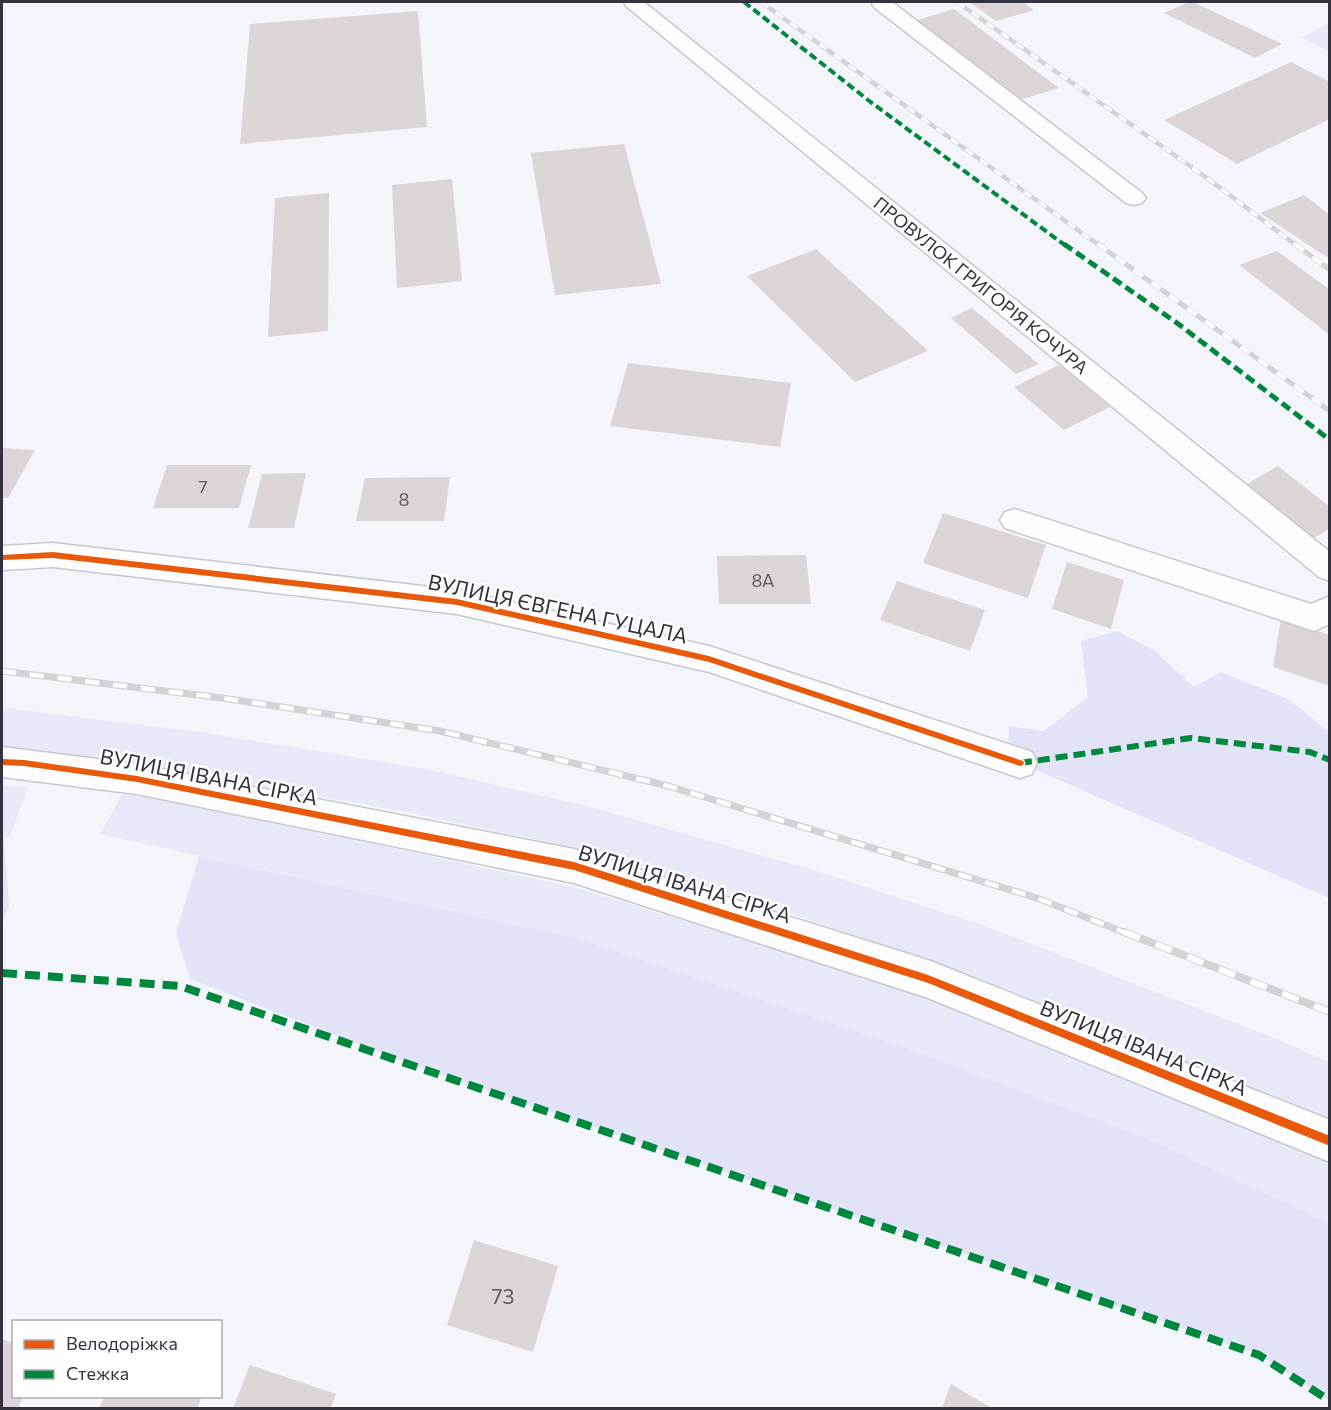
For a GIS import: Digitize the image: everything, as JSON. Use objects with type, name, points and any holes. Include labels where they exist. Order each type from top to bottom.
[{"type":"street","name":"ПРОВУЛОК ГРИГОРІЯ КОЧУРА","points":[[633,2],[1329,570]]},
{"type":"street","points":[[883,2],[882,4],[1134,198]]},
{"type":"street","points":[[1015,520],[1314,618],[1329,608]]},
{"type":"street","name":"ВУЛИЦЯ ЄВГЕНА ГУЦАЛА","points":[[2,558],[53,555],[457,602],[709,659],[1020,763]]},
{"type":"street","name":"ВУЛИЦЯ ІВАНА СІРКА","points":[[2,762],[137,779],[574,866],[928,979],[1329,1141]]},
{"type":"shaded area","points":[[1329,23],[1329,52],[1301,38]]},
{"type":"shaded area","points":[[1117,631],[1155,651],[1194,687],[1221,672],[1288,699],[1329,732],[1329,898],[1020,763],[1008,741],[1009,726],[1044,731],[1088,697],[1081,641]]},
{"type":"shaded area","points":[[5,708],[207,733],[427,769],[587,806],[820,872],[988,927],[1282,1041],[1329,1062],[1329,1122],[1265,1093],[966,974],[801,917],[565,846],[406,812],[185,772],[2,746],[2,715]]},
{"type":"shaded area","points":[[2,785],[28,787],[10,836],[4,837],[2,837]]},
{"type":"shaded area","points":[[125,790],[577,888],[849,970],[1107,1067],[1329,1159],[1329,1223],[1140,1135],[912,1050],[574,937],[100,834]]},
{"type":"shaded area","points":[[2,837],[4,837],[9,905],[2,924]]},
{"type":"shaded area","points":[[199,856],[574,937],[912,1050],[1140,1135],[1329,1223],[1329,1401],[1258,1354],[429,1071],[190,979],[176,934]]},
{"type":"building","points":[[969,2],[1023,2],[1034,10],[996,21]]},
{"type":"building","points":[[1189,2],[1282,44],[1255,58],[1164,13]]},
{"type":"building","points":[[954,9],[1059,88],[1016,101],[914,21]]},
{"type":"building","points":[[418,11],[427,127],[240,144],[250,24]]},
{"type":"building","points":[[1291,62],[1330,82],[1330,119],[1237,164],[1164,120]]},
{"type":"building","points":[[624,144],[661,284],[555,295],[531,153]]},
{"type":"building","points":[[452,179],[462,281],[397,288],[392,185]]},
{"type":"building","points":[[329,193],[328,331],[268,337],[275,198]]},
{"type":"building","points":[[1304,195],[1330,215],[1330,259],[1260,213]]},
{"type":"building","points":[[816,249],[928,351],[855,382],[747,276]]},
{"type":"building","points":[[1277,251],[1330,290],[1330,335],[1239,265]]},
{"type":"building","points":[[972,308],[1039,364],[1016,374],[951,318]]},
{"type":"building","points":[[628,363],[791,383],[780,447],[610,426]]},
{"type":"building","points":[[1059,365],[1110,407],[1064,430],[1014,387]]},
{"type":"building","points":[[2,448],[35,450],[8,498],[2,498]]},
{"type":"building","points":[[167,465],[251,465],[239,508],[153,508]]},
{"type":"building","points":[[1278,466],[1330,507],[1330,528],[1314,538],[1247,484]]},
{"type":"building","points":[[306,473],[294,528],[248,528],[262,474]]},
{"type":"building","points":[[450,477],[444,521],[356,521],[365,478]]},
{"type":"building","points":[[943,513],[1046,545],[1028,598],[923,563]]},
{"type":"building","points":[[806,555],[811,604],[719,604],[717,556]]},
{"type":"building","points":[[1067,562],[1124,580],[1111,629],[1052,609]]},
{"type":"building","points":[[897,581],[985,610],[970,651],[880,620]]},
{"type":"building","points":[[1281,619],[1330,635],[1330,686],[1273,667]]},
{"type":"building","points":[[474,1240],[558,1266],[533,1352],[447,1325]]},
{"type":"building","points":[[2,1339],[12,1342],[12,1398],[23,1398],[18,1408],[2,1408]]},
{"type":"building","points":[[250,1365],[336,1394],[331,1408],[233,1408]]},
{"type":"building","points":[[951,1384],[992,1408],[942,1408]]},
{"type":"building","points":[[104,1398],[201,1398],[197,1408],[99,1408]]},
{"type":"railway","points":[[761,2],[1100,246]]},
{"type":"railway","points":[[957,2],[1207,178],[1297,246]]},
{"type":"railway","points":[[1098,244],[1330,411]]},
{"type":"railway","points":[[1295,244],[1330,270]]},
{"type":"railway","points":[[2,671],[222,698],[440,731],[668,786],[1037,898],[1128,934]]},
{"type":"railway","points":[[1124,932],[1330,1012]]},
{"type":"marked path","points":[[744,2],[868,100],[1032,222],[1177,323],[1330,440]]},
{"type":"marked path","points":[[1020,763],[1191,738],[1310,752],[1330,760]]},
{"type":"marked path","points":[[2,973],[180,986],[1259,1355],[1330,1401]]},
{"type":"cycle path","points":[[2,558],[53,555],[457,602],[709,659],[1020,763]]},
{"type":"cycle path","points":[[2,762],[137,779],[574,866],[928,979],[1330,1141]]}]
